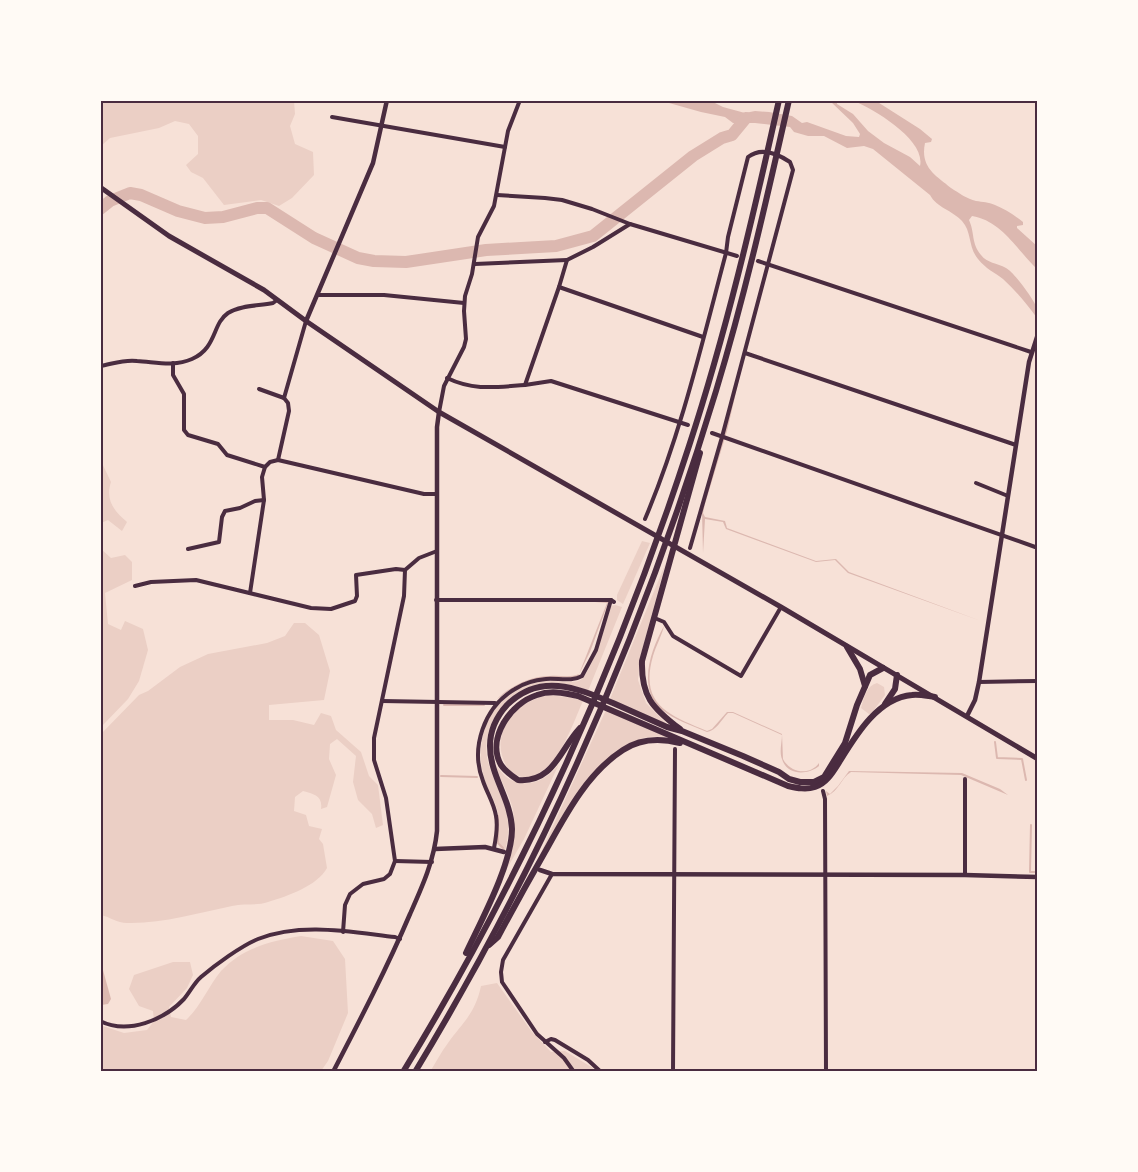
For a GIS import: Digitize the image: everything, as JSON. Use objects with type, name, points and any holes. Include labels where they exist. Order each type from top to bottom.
[{"type":"highway","points":[[403,1071],[530,842],[599,687],[655,546],[690,443],[726,319],[778,100]]},
{"type":"highway","points":[[415,1071],[486,948],[531,860],[597,717],[663,550],[737,319],[789,100]]},
{"type":"highway","points":[[682,731],[654,709],[644,691],[642,661],[673,557],[716,390]]},
{"type":"highway","points":[[847,647],[860,669],[865,686]]},
{"type":"highway","points":[[441,1005],[493,896],[509,849],[512,831],[510,813],[505,795],[497,780],[490,745],[493,726],[504,709],[520,694],[538,687],[560,685],[580,689],[779,772],[789,779],[814,782],[824,777],[845,743],[856,705],[870,675],[883,668]]},
{"type":"highway","points":[[583,724],[571,738],[555,764],[535,779],[518,780],[502,767],[498,758],[498,745],[503,722],[518,705],[535,695],[546,693],[578,696],[788,786],[802,789],[815,787],[826,781],[850,745],[885,704],[894,689],[897,675]]},
{"type":"highway","points":[[885,704],[914,694],[934,698]]},
{"type":"highway","points":[[486,948],[498,937],[575,801],[607,763],[622,750],[646,740],[693,745]]},
{"type":"main road","points":[[101,188],[169,237],[264,290],[439,412],[781,607],[1038,759]]},
{"type":"street","points":[[284,398],[306,321],[372,163],[387,100]]},
{"type":"street","points":[[333,1071],[374,995],[400,939],[432,862],[435,849],[437,831],[437,427],[447,378],[459,359],[466,339],[464,303],[475,262],[480,230],[494,206],[508,131],[520,100]]},
{"type":"street","points":[[332,117],[506,147]]},
{"type":"street","points":[[645,519],[662,480],[680,423],[726,254],[730,226],[748,157],[761,151],[770,153],[790,162],[793,170],[690,548]]},
{"type":"street","points":[[497,195],[562,200],[628,224],[737,256]]},
{"type":"street","points":[[475,262],[567,260],[593,248],[628,224]]},
{"type":"street","points":[[525,385],[567,260]]},
{"type":"street","points":[[758,261],[1031,352]]},
{"type":"street","points":[[559,286],[703,337]]},
{"type":"street","points":[[318,295],[384,295],[464,303]]},
{"type":"street","points":[[100,366],[126,361],[156,364],[183,363],[206,350],[224,316],[229,312],[278,300]]},
{"type":"street","points":[[967,716],[975,700],[979,682],[1031,352],[1038,334]]},
{"type":"street","points":[[745,353],[1016,445]]},
{"type":"street","points":[[173,363],[174,379],[181,387],[183,394],[184,430],[188,435],[218,444],[227,455],[265,467]]},
{"type":"street","points":[[447,378],[459,384],[480,388],[551,381],[688,425]]},
{"type":"street","points":[[259,389],[284,398],[288,403],[290,411],[278,460]]},
{"type":"street","points":[[712,433],[1038,548]]},
{"type":"street","points":[[250,593],[264,500],[261,485],[265,467],[270,462],[278,460],[424,494],[438,494]]},
{"type":"street","points":[[976,483],[1008,496]]},
{"type":"street","points":[[188,549],[219,542],[222,517],[225,512],[264,500]]},
{"type":"street","points":[[135,586],[151,582],[196,580],[304,606],[331,609],[355,601],[357,596],[356,575],[396,569],[405,570],[419,558],[438,551]]},
{"type":"street","points":[[343,932],[345,905],[350,894],[363,884],[384,879],[390,874],[395,861],[386,798],[374,760],[374,738],[404,596],[405,570]]},
{"type":"street","points":[[436,600],[613,601],[596,650],[582,676],[574,679],[546,679],[531,682],[509,692],[496,704],[483,726],[478,748],[480,773],[493,803],[496,818],[494,848]]},
{"type":"street","points":[[657,619],[664,622],[673,636],[741,676],[781,607]]},
{"type":"street","points":[[979,682],[1038,681]]},
{"type":"street","points":[[382,700],[496,704]]},
{"type":"street","points":[[673,1071],[675,749]]},
{"type":"street","points":[[965,779],[965,875]]},
{"type":"street","points":[[823,791],[826,874],[826,1071]]},
{"type":"street","points":[[435,849],[494,848],[504,852]]},
{"type":"street","points":[[395,861],[432,862]]},
{"type":"street","points":[[540,870],[552,874],[1038,877]]},
{"type":"street","points":[[552,874],[503,960],[502,982],[537,1034],[564,1058],[574,1071]]},
{"type":"street","points":[[100,1021],[113,1026],[133,1027],[161,1016],[184,999],[200,978],[228,956],[257,939],[291,930],[343,932],[400,939]]},
{"type":"street","points":[[545,1042],[550,1039],[555,1040],[572,1049],[601,1071]]},
{"type":"shaded area","points":[[101,100],[294,101],[295,114],[290,126],[295,144],[313,152],[314,175],[292,198],[279,206],[261,200],[224,205],[203,178],[191,172],[186,165],[198,154],[198,136],[189,124],[175,121],[159,128],[110,138],[101,146]]},
{"type":"shaded area","points":[[662,101],[711,101],[745,113],[755,111],[792,116],[802,123],[807,122],[846,136],[859,137],[860,134],[853,123],[830,101],[837,101],[837,104],[853,114],[868,131],[910,157],[920,166],[920,156],[907,136],[874,111],[854,101],[876,101],[932,139],[931,142],[925,143],[925,158],[930,170],[939,179],[966,197],[990,203],[1023,222],[1023,225],[1017,228],[1037,246],[1037,269],[1008,237],[992,224],[972,216],[969,220],[978,251],[986,260],[1006,268],[1014,275],[1035,304],[1038,310],[1037,318],[1003,279],[978,259],[962,221],[873,149],[864,146],[847,148],[824,136],[808,136],[794,132],[790,127],[733,123],[725,117]]},
{"type":"shaded area","points":[[744,358],[727,431],[705,504],[703,513],[705,517],[725,521],[727,528],[816,561],[836,559],[849,572],[981,621],[848,573],[835,560],[816,562],[726,529],[723,522],[705,519],[703,553],[702,512]]},
{"type":"shaded area","points":[[100,459],[111,482],[109,494],[112,505],[127,522],[122,531],[108,520],[101,523]]},
{"type":"shaded area","points":[[642,541],[650,543],[623,604],[617,600],[617,595]]},
{"type":"shaded area","points":[[101,549],[111,558],[125,555],[132,562],[132,580],[105,593],[108,624],[121,630],[125,621],[143,629],[148,650],[139,681],[128,699],[101,727]]},
{"type":"shaded area","points":[[666,562],[640,658],[638,680],[646,703],[667,724],[610,699]]},
{"type":"shaded area","points":[[595,602],[608,602],[590,652],[579,674],[607,603]]},
{"type":"shaded area","points":[[611,606],[622,607],[588,691],[563,683],[546,683],[529,687],[504,704],[492,721],[486,751],[507,816],[508,831],[505,850],[498,844],[498,813],[483,774],[482,741],[486,726],[493,712],[514,691],[529,684],[546,681],[570,682],[582,679],[595,655]]},
{"type":"shaded area","points":[[294,623],[305,623],[319,635],[330,671],[324,700],[269,705],[269,720],[293,720],[314,725],[321,713],[331,716],[336,730],[361,752],[369,776],[378,785],[383,825],[376,828],[372,814],[358,800],[353,782],[356,756],[337,739],[330,744],[329,759],[336,775],[327,807],[321,809],[321,801],[311,793],[303,791],[295,797],[294,811],[306,815],[309,826],[322,829],[319,839],[323,844],[327,868],[316,880],[293,893],[264,903],[237,905],[166,920],[123,923],[101,915],[101,734],[139,695],[180,667],[208,654],[267,643],[285,636]]},
{"type":"shaded area","points":[[664,626],[653,656],[650,673],[650,686],[660,706],[707,731],[712,729],[727,712],[733,712],[782,734],[783,759],[790,767],[806,771],[819,763],[819,766],[814,769],[809,771],[804,772],[788,769],[781,756],[782,735],[733,713],[728,713],[716,727],[707,732],[677,719],[661,709],[654,700],[648,680],[651,657]]},
{"type":"shaded area","points":[[579,674],[574,678],[535,679],[520,684],[497,699],[508,690],[515,686],[528,680],[543,676]]},
{"type":"shaded area","points":[[877,683],[884,687],[885,695],[869,714],[861,708],[864,696]]},
{"type":"shaded area","points":[[548,695],[583,701],[559,752],[548,766],[532,776],[518,776],[508,767],[502,754],[501,737],[508,720],[523,705]]},
{"type":"shaded area","points":[[606,710],[667,737],[640,739],[624,746],[608,758],[567,809],[537,861]]},
{"type":"shaded area","points":[[559,764],[524,839],[505,872],[513,839],[514,814],[496,766],[512,780],[527,783],[542,779]]},
{"type":"shaded area","points":[[849,771],[962,773],[1000,789],[1008,795],[961,775],[851,772],[831,794],[827,796],[826,791],[830,794]]},
{"type":"shaded area","points":[[301,936],[333,941],[345,959],[348,1013],[328,1061],[321,1071],[101,1071],[100,1025],[124,1033],[147,1030],[154,1021],[153,1011],[139,1006],[129,989],[134,975],[173,962],[190,962],[193,975],[187,988],[169,1007],[171,1017],[186,1020],[229,963],[248,951],[268,943]]},
{"type":"shaded area","points":[[101,963],[111,999],[108,1004],[101,1005]]},
{"type":"shaded area","points":[[497,983],[532,1032],[551,1052],[565,1051],[593,1068],[594,1071],[430,1072],[445,1046],[472,1011],[481,986]]},
{"type":"waterway","points":[[100,209],[110,201],[130,193],[141,195],[178,211],[205,218],[223,217],[257,208],[267,208],[314,238],[358,258],[374,261],[406,262],[486,250],[556,246],[593,236],[693,156],[722,138],[732,135],[746,118]]},
{"type":"waterway","points":[[444,705],[484,705]]},
{"type":"waterway","points":[[995,742],[997,758],[1022,759],[1026,780]]},
{"type":"waterway","points":[[441,776],[477,777]]},
{"type":"waterway","points":[[498,816],[498,843],[503,848]]},
{"type":"waterway","points":[[1031,825],[1030,872],[1038,872]]}]
